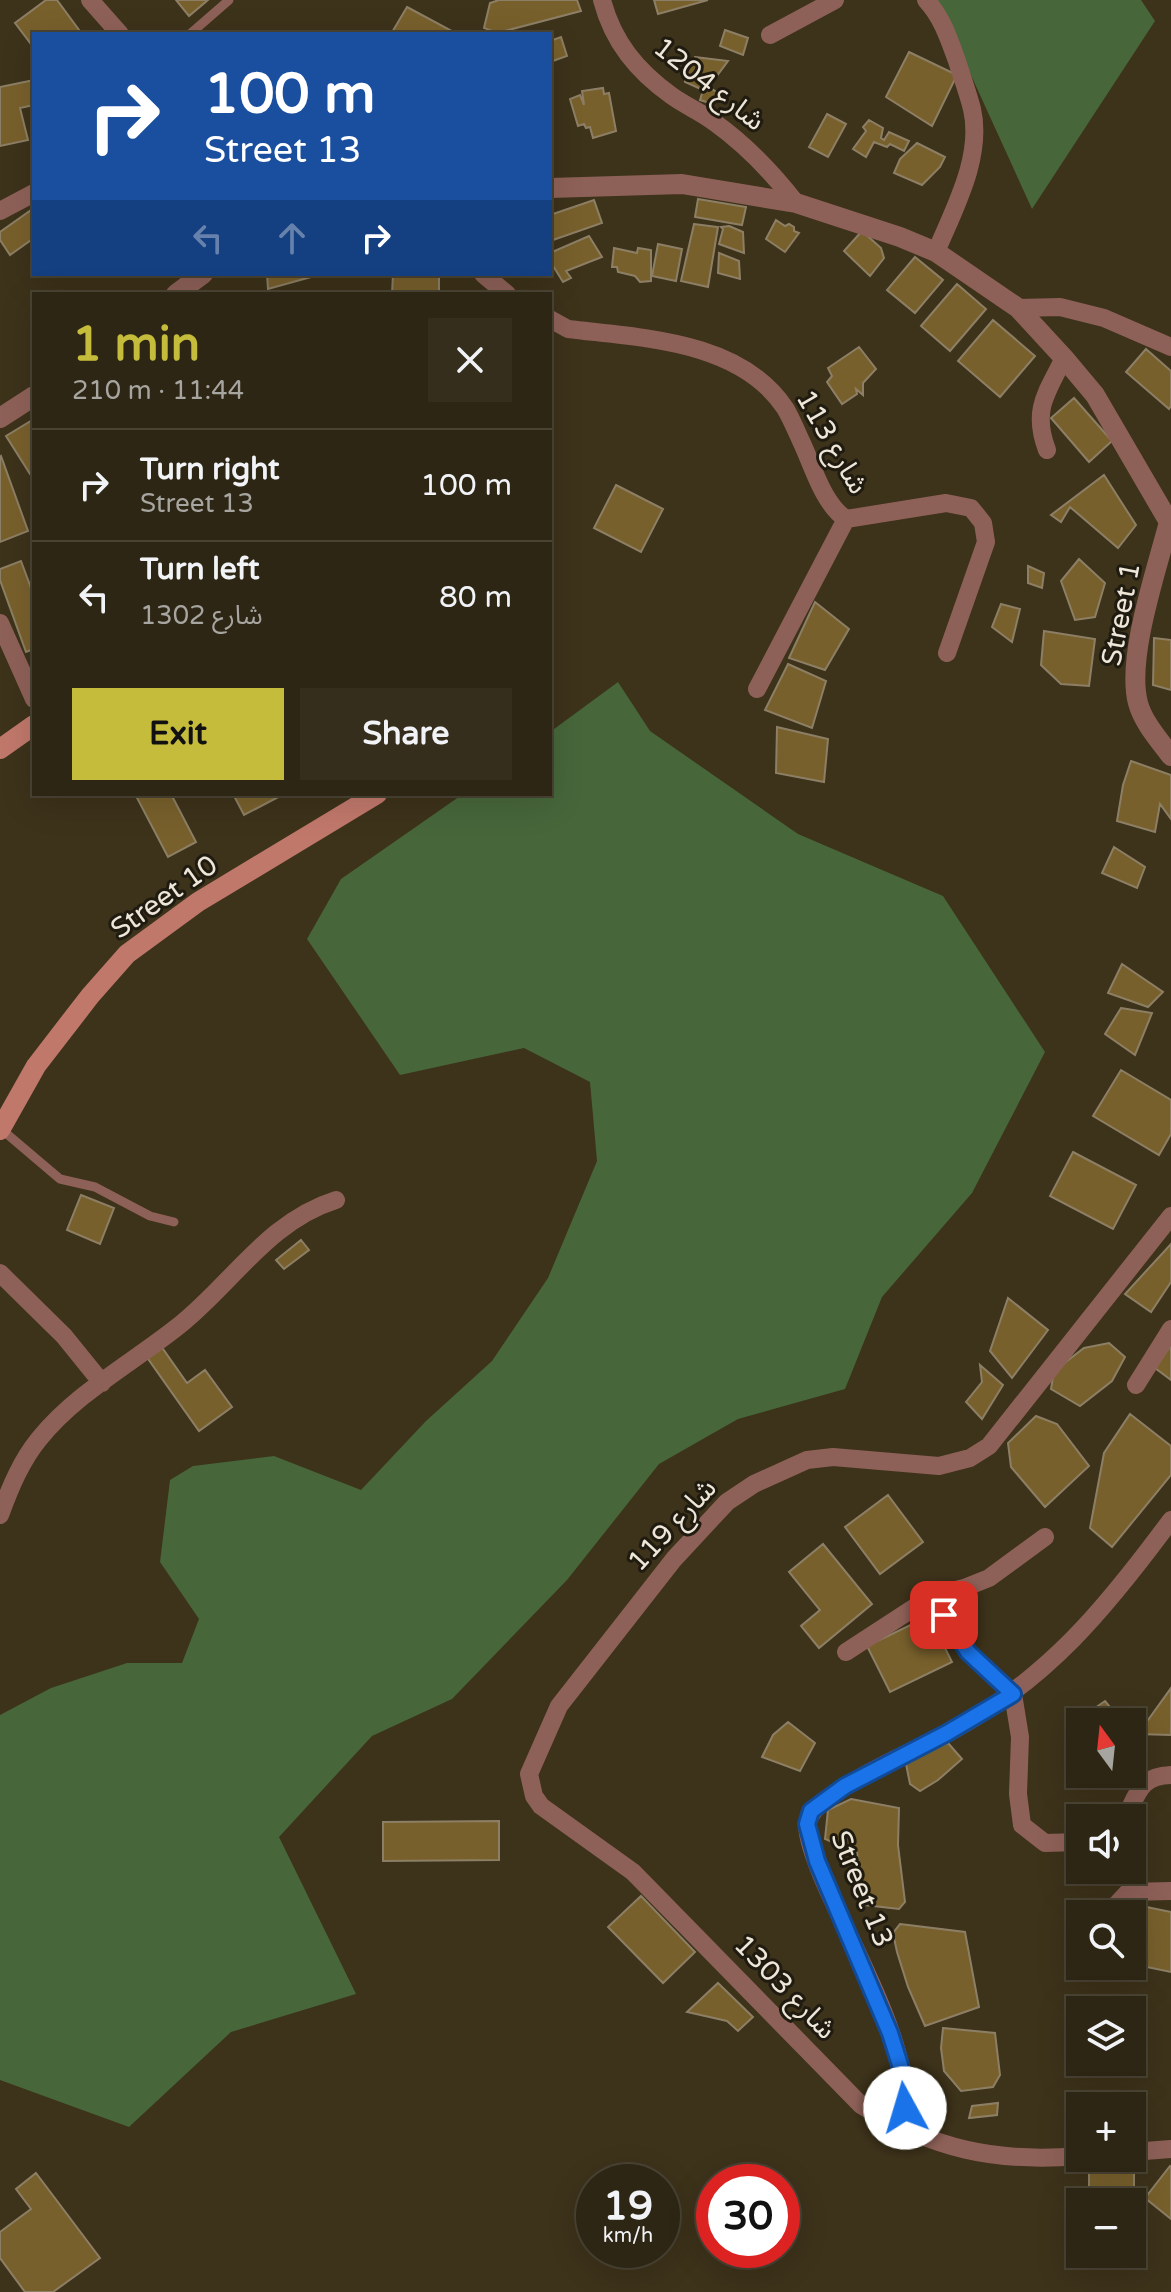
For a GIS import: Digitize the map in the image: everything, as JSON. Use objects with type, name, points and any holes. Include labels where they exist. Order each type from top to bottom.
[{"type":"main road","points":[[0,749],[32,726]]},
{"type":"main road","name":"Street 10","points":[[0,1130],[36,1066],[127,954],[198,902],[374,796]]},
{"type":"street","points":[[90,0],[118,32]]},
{"type":"street","name":"شارع 1204","points":[[602,0],[613,33],[635,65],[673,97],[712,120],[746,146],[796,203]]},
{"type":"street","points":[[770,35],[835,0]]},
{"type":"street","points":[[926,0],[935,10],[951,45],[973,110],[975,130],[964,184],[936,252]]},
{"type":"street","points":[[552,188],[682,184],[796,203],[936,252],[1018,308],[1064,358],[1095,395],[1170,523]]},
{"type":"street","points":[[0,211],[32,194]]},
{"type":"street","points":[[179,292],[200,276]]},
{"type":"street","points":[[485,276],[505,292]]},
{"type":"street","points":[[1018,308],[1060,307],[1104,318],[1171,347]]},
{"type":"street","name":"شارع 113","points":[[552,320],[568,329],[698,348],[745,371],[766,387],[784,407],[832,506],[846,519],[946,503],[962,504],[978,515],[986,530],[986,542],[947,653]]},
{"type":"street","points":[[1047,450],[1039,430],[1040,412],[1064,358]]},
{"type":"street","points":[[0,418],[32,397]]},
{"type":"street","points":[[757,689],[846,519]]},
{"type":"street","name":"Street 1","points":[[1170,523],[1136,651],[1135,682],[1138,705],[1171,756]]},
{"type":"street","points":[[0,623],[32,695]]},
{"type":"street","points":[[0,1515],[15,1477],[38,1439],[73,1405],[193,1314],[290,1221],[317,1206],[336,1200]]},
{"type":"street","name":"شارع 119","points":[[633,1872],[541,1806],[534,1796],[529,1774],[559,1706],[664,1571],[727,1502],[754,1484],[807,1460],[833,1457],[939,1466],[970,1458],[989,1446],[1171,1216]]},
{"type":"street","points":[[0,1273],[64,1336],[102,1383]]},
{"type":"street","points":[[1136,1385],[1171,1329]]},
{"type":"street","name":"Street 13","points":[[906,2129],[904,2087],[890,2033],[817,1861],[807,1824],[811,1811],[845,1786],[947,1733],[1013,1694],[1077,1637],[1121,1587],[1171,1520]]},
{"type":"street","points":[[846,1652],[932,1596],[989,1578],[1045,1537]]},
{"type":"street","points":[[932,1596],[968,1652],[1013,1694],[1020,1737],[1018,1794],[1022,1825],[1045,1843],[1066,1842]]},
{"type":"street","points":[[1132,1804],[1143,1784],[1150,1778],[1171,1775]]},
{"type":"street","name":"شارع 1303","points":[[633,1872],[861,2105],[893,2125],[906,2129]]},
{"type":"street","points":[[1121,1900],[1128,1892],[1171,1891]]},
{"type":"street","points":[[906,2129],[949,2147],[980,2154],[1066,2157]]},
{"type":"street","points":[[1146,2151],[1171,2149]]},
{"type":"lane","points":[[192,32],[229,0]]},
{"type":"lane","points":[[0,1130],[60,1179],[95,1187],[150,1216],[174,1222]]},
{"type":"green space","points":[[933,0],[1141,0],[1155,21],[1032,209],[944,16]]},
{"type":"green space","points":[[618,682],[650,731],[798,834],[943,896],[1045,1052],[972,1193],[882,1297],[845,1389],[738,1419],[659,1464],[567,1580],[452,1699],[372,1736],[279,1837],[356,1994],[231,2032],[129,2127],[0,2080],[0,1715],[51,1688],[127,1663],[182,1663],[199,1619],[160,1562],[170,1480],[193,1466],[274,1456],[361,1490],[426,1421],[492,1361],[548,1278],[597,1161],[590,1082],[524,1048],[400,1075],[307,939],[341,879],[460,796],[552,796],[552,731]]},
{"type":"building","points":[[46,0],[57,0],[81,32],[32,32],[32,45],[15,23]]},
{"type":"building","points":[[176,0],[208,0],[189,16]]},
{"type":"building","points":[[499,0],[577,0],[581,11],[494,32],[484,28],[490,3]]},
{"type":"building","points":[[654,0],[708,0],[658,14]]},
{"type":"building","points":[[407,7],[452,31],[451,32],[392,32]]},
{"type":"building","points":[[725,30],[748,38],[743,55],[720,46]]},
{"type":"building","points":[[561,37],[567,56],[552,61],[552,40]]},
{"type":"building","points":[[909,52],[957,75],[932,126],[886,97]]},
{"type":"building","points":[[695,57],[728,61],[716,77],[705,74],[704,83],[719,94],[713,104],[700,100],[703,90],[685,82],[689,62],[693,62]]},
{"type":"building","points":[[32,80],[32,105],[20,108],[28,140],[0,146],[0,87]]},
{"type":"building","points":[[603,88],[604,94],[609,93],[616,131],[593,138],[590,127],[586,128],[584,124],[578,126],[570,99],[580,95],[584,105],[582,91]]},
{"type":"building","points":[[827,114],[846,124],[828,157],[809,147]]},
{"type":"building","points":[[869,120],[883,128],[881,138],[884,140],[889,132],[909,141],[904,151],[890,144],[887,147],[874,142],[866,157],[853,149],[866,131],[863,127]]},
{"type":"building","points":[[917,143],[945,157],[940,167],[922,185],[894,173],[900,159]]},
{"type":"building","points":[[698,199],[746,207],[742,225],[695,217]]},
{"type":"building","points":[[594,200],[602,223],[552,240],[552,214]]},
{"type":"building","points":[[32,209],[32,239],[10,255],[0,240],[0,232]]},
{"type":"building","points":[[776,220],[785,226],[789,224],[799,233],[785,252],[766,239]]},
{"type":"building","points":[[694,224],[718,227],[708,287],[681,281]]},
{"type":"building","points":[[729,226],[743,232],[744,253],[719,244],[721,227]]},
{"type":"building","points":[[862,231],[881,248],[884,258],[870,276],[844,251]]},
{"type":"building","points":[[589,236],[602,257],[566,271],[571,278],[563,282],[552,264],[552,252]]},
{"type":"building","points":[[658,244],[682,249],[676,281],[652,276]]},
{"type":"building","points":[[614,248],[637,253],[638,248],[651,250],[651,281],[640,282],[635,276],[618,272],[617,267],[612,267]]},
{"type":"building","points":[[719,253],[739,261],[740,279],[718,273]]},
{"type":"building","points":[[915,257],[943,280],[915,313],[887,290]]},
{"type":"building","points":[[267,276],[311,277],[268,289]]},
{"type":"building","points":[[393,276],[439,276],[439,292],[392,292]]},
{"type":"building","points":[[957,284],[986,309],[950,351],[921,326]]},
{"type":"building","points":[[993,320],[1035,356],[1000,397],[958,361]]},
{"type":"building","points":[[859,347],[876,369],[863,383],[863,395],[856,389],[857,394],[842,404],[827,382],[832,376],[828,368]]},
{"type":"building","points":[[1146,349],[1171,371],[1169,409],[1126,372]]},
{"type":"building","points":[[1074,398],[1112,441],[1089,462],[1051,418]]},
{"type":"building","points":[[32,420],[32,473],[30,474],[6,436]]},
{"type":"building","points":[[0,457],[28,531],[0,542]]},
{"type":"building","points":[[1104,475],[1136,525],[1118,548],[1070,507],[1061,522],[1051,515]]},
{"type":"building","points":[[616,485],[663,509],[641,552],[594,528]]},
{"type":"building","points":[[1079,559],[1105,583],[1095,617],[1075,620],[1061,581]]},
{"type":"building","points":[[21,561],[32,591],[32,650],[26,652],[0,580],[0,569]]},
{"type":"building","points":[[1028,566],[1044,573],[1042,588],[1028,583]]},
{"type":"building","points":[[815,602],[849,629],[825,670],[789,658]]},
{"type":"building","points":[[1001,604],[1020,609],[1012,642],[992,627]]},
{"type":"building","points":[[1044,631],[1095,639],[1089,686],[1061,684],[1041,665]]},
{"type":"building","points":[[1154,638],[1171,640],[1171,690],[1153,685]]},
{"type":"building","points":[[788,664],[826,681],[812,728],[765,710]]},
{"type":"building","points":[[777,727],[828,739],[824,782],[776,773]]},
{"type":"building","points":[[1131,761],[1171,775],[1171,819],[1160,804],[1155,832],[1117,821]]},
{"type":"building","points":[[136,796],[172,796],[196,842],[168,857]]},
{"type":"building","points":[[234,796],[280,796],[244,815]]},
{"type":"building","points":[[1114,847],[1145,867],[1137,888],[1102,873]]},
{"type":"building","points":[[1122,964],[1163,992],[1148,1007],[1108,993]]},
{"type":"building","points":[[1121,1008],[1152,1013],[1135,1055],[1105,1034]]},
{"type":"building","points":[[1121,1070],[1171,1100],[1171,1134],[1159,1155],[1093,1116]]},
{"type":"building","points":[[1073,1152],[1136,1185],[1113,1229],[1050,1196]]},
{"type":"building","points":[[81,1195],[114,1208],[100,1244],[67,1230]]},
{"type":"building","points":[[301,1240],[309,1250],[284,1269],[276,1260]]},
{"type":"building","points":[[1171,1244],[1171,1282],[1151,1312],[1125,1294]]},
{"type":"building","points":[[1008,1298],[1048,1330],[1012,1378],[990,1351]]},
{"type":"building","points":[[1109,1343],[1125,1357],[1112,1381],[1080,1406],[1051,1389],[1054,1371],[1084,1348]]},
{"type":"building","points":[[1171,1345],[1171,1380],[1155,1368]]},
{"type":"building","points":[[161,1346],[187,1383],[205,1370],[232,1407],[199,1431],[146,1356]]},
{"type":"building","points":[[980,1365],[1003,1385],[982,1419],[966,1402],[982,1382]]},
{"type":"building","points":[[1130,1414],[1171,1446],[1171,1475],[1112,1547],[1090,1528],[1104,1453]]},
{"type":"building","points":[[1036,1416],[1057,1424],[1089,1466],[1045,1507],[1011,1467],[1008,1443]]},
{"type":"building","points":[[888,1495],[923,1542],[880,1574],[845,1527]]},
{"type":"building","points":[[823,1544],[872,1604],[819,1648],[801,1626],[820,1610],[789,1572]]},
{"type":"building","points":[[929,1616],[952,1662],[890,1692],[867,1646]]},
{"type":"building","points":[[1171,1688],[1171,1735],[1146,1734],[1146,1723]]},
{"type":"building","points":[[1105,1701],[1111,1708],[1095,1708]]},
{"type":"building","points":[[788,1722],[815,1743],[800,1771],[762,1757],[773,1735]]},
{"type":"building","points":[[948,1743],[962,1759],[920,1791],[910,1784],[905,1759]]},
{"type":"building","points":[[851,1799],[899,1808],[898,1845],[905,1902],[899,1909],[865,1905],[857,1853],[825,1839],[828,1810]]},
{"type":"building","points":[[499,1821],[499,1860],[383,1861],[383,1822]]},
{"type":"building","points":[[641,1896],[695,1952],[663,1983],[608,1927]]},
{"type":"building","points":[[1146,1907],[1171,1912],[1171,1972],[1146,1967]]},
{"type":"building","points":[[900,1924],[965,1932],[979,2007],[925,2026],[897,1952],[893,1933]]},
{"type":"building","points":[[718,1983],[753,2017],[738,2031],[727,2021],[687,2012]]},
{"type":"building","points":[[943,2028],[995,2033],[1000,2075],[993,2087],[961,2091],[944,2071],[941,2048]]},
{"type":"building","points":[[998,2103],[997,2115],[969,2118],[972,2106]]},
{"type":"building","points":[[1170,2166],[1171,2219],[1146,2197]]},
{"type":"building","points":[[1089,2172],[1134,2172],[1134,2188],[1089,2188]]},
{"type":"building","points":[[36,2173],[100,2258],[53,2292],[25,2292],[0,2258],[0,2232],[31,2209],[16,2189]]},
{"type":"route","points":[[905,2108],[900,2065],[890,2033],[817,1861],[807,1824],[811,1811],[845,1786],[993,1708],[1013,1694],[968,1652],[944,1615]]}]
